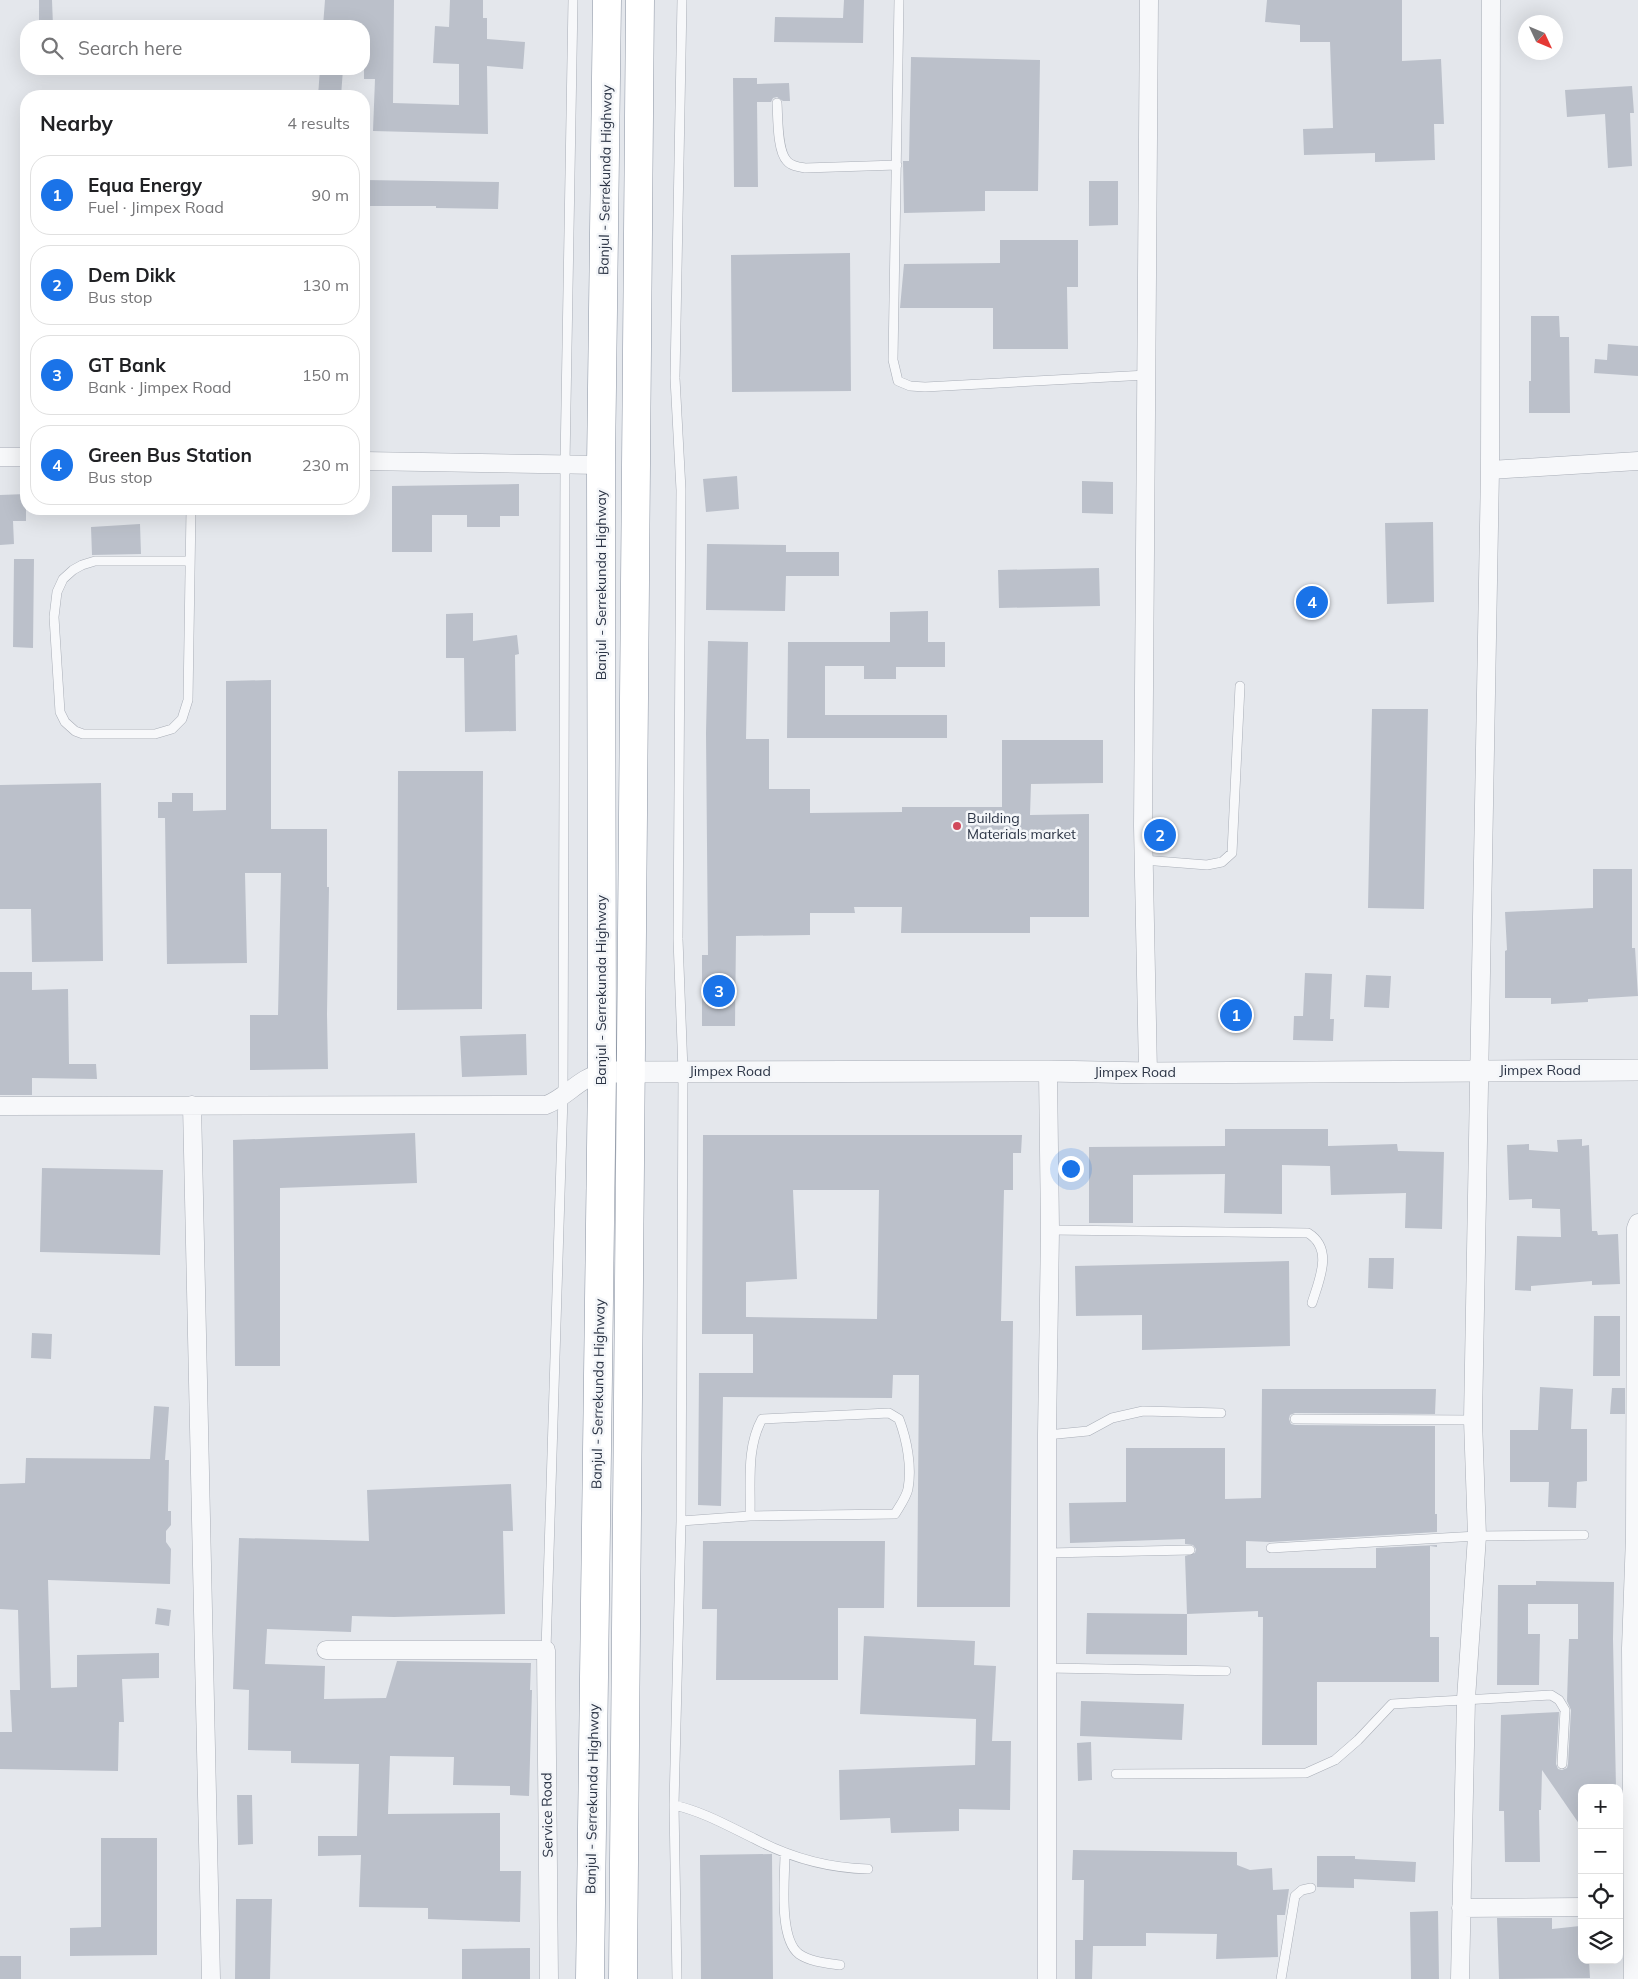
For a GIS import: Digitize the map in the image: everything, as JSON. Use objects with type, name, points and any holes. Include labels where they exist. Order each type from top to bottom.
[{"type":"highway","name":"Banjul - Serrekunda Highway","points":[[590,1979],[602,1073],[601,465],[607,0]]},
{"type":"highway","points":[[623,1979],[640,0]]},
{"type":"street","points":[[1148,1073],[1144,860],[1150,0]]},
{"type":"street","points":[[1460,1979],[1466,1699],[1478,1536],[1473,1420],[1490,470],[1492,0]]},
{"type":"street","points":[[0,457],[20,457]]},
{"type":"street","points":[[370,461],[601,465]]},
{"type":"street","points":[[1490,470],[1638,461]]},
{"type":"street","name":"Jimpex Road","points":[[602,1073],[632,1071],[1048,1071],[1148,1073],[1638,1070]]},
{"type":"street","points":[[1047,1979],[1047,1435],[1050,1230],[1048,1071]]},
{"type":"street","points":[[0,1106],[546,1105],[556,1102],[589,1077],[602,1073]]},
{"type":"street","points":[[192,1105],[211,1979]]},
{"type":"street","points":[[1633,1979],[1631,1913],[1636,1857],[1636,1238],[1638,1223]]},
{"type":"street","points":[[326,1650],[546,1650]]},
{"type":"street","name":"Service Road","points":[[546,1650],[549,1979]]},
{"type":"street","points":[[1461,1908],[1578,1907]]},
{"type":"lane","points":[[546,1650],[563,1096],[565,463],[573,0]]},
{"type":"lane","points":[[677,1979],[674,1805],[681,1521],[683,1071],[678,939],[681,490],[675,378],[682,0]]},
{"type":"lane","points":[[899,0],[893,360],[896,376],[902,384],[925,387],[1147,375]]},
{"type":"lane","points":[[777,103],[782,150],[787,161],[794,166],[805,168],[897,165]]},
{"type":"lane","points":[[190,560],[95,561],[82,564],[63,579],[57,592],[54,617],[56,664],[60,712],[65,722],[75,731],[83,734],[102,735],[155,734],[172,729],[182,719],[188,700],[191,515]]},
{"type":"lane","points":[[1144,860],[1207,865],[1222,862],[1232,853],[1240,686]]},
{"type":"lane","points":[[1050,1230],[1308,1233],[1317,1238],[1322,1248],[1322,1267],[1312,1303]]},
{"type":"lane","points":[[1047,1435],[1088,1432],[1112,1418],[1143,1411],[1221,1413]]},
{"type":"lane","points":[[681,1521],[750,1516],[895,1514],[908,1491],[909,1464],[900,1419],[889,1413],[762,1419],[755,1433],[751,1456],[750,1516]]},
{"type":"lane","points":[[1295,1419],[1473,1420]]},
{"type":"lane","points":[[1271,1548],[1478,1536],[1584,1535]]},
{"type":"lane","points":[[1047,1553],[1190,1550]]},
{"type":"lane","points":[[1047,1668],[1226,1671]]},
{"type":"lane","points":[[1116,1774],[1306,1774],[1335,1760],[1358,1740],[1392,1704],[1551,1694],[1559,1700],[1565,1710],[1562,1764]]},
{"type":"lane","points":[[674,1805],[694,1810],[720,1821],[755,1840],[785,1853],[826,1866],[868,1869]]},
{"type":"lane","points":[[785,1853],[785,1904],[787,1928],[791,1944],[798,1953],[807,1959],[840,1966]]},
{"type":"lane","points":[[1281,1979],[1295,1896],[1302,1890],[1311,1888]]},
{"type":"building","points":[[39,0],[52,0],[53,20],[39,20]]},
{"type":"building","points":[[325,0],[394,0],[393,103],[459,105],[459,64],[433,63],[435,26],[449,27],[450,0],[483,0],[483,18],[487,18],[487,39],[525,42],[523,69],[487,66],[488,134],[373,131],[375,79],[364,79],[364,75],[370,75],[370,20],[323,20]]},
{"type":"building","points":[[844,0],[864,0],[863,43],[774,42],[775,17],[843,18]]},
{"type":"building","points":[[1267,0],[1402,0],[1402,61],[1441,59],[1444,124],[1434,124],[1435,160],[1375,162],[1375,153],[1304,155],[1303,129],[1333,128],[1330,42],[1300,42],[1300,25],[1265,22]]},
{"type":"building","points":[[911,57],[1040,60],[1038,191],[985,191],[985,211],[904,213],[903,161],[909,161]]},
{"type":"building","points":[[320,75],[343,75],[341,90],[318,90]]},
{"type":"building","points":[[733,78],[757,78],[757,84],[789,83],[790,101],[783,101],[777,97],[773,98],[771,102],[757,102],[758,187],[734,187]]},
{"type":"building","points":[[1632,86],[1634,113],[1630,113],[1632,166],[1608,168],[1605,114],[1567,117],[1565,90]]},
{"type":"building","points":[[370,180],[499,182],[498,209],[436,208],[436,206],[370,206]]},
{"type":"building","points":[[1089,181],[1118,181],[1118,225],[1089,226]]},
{"type":"building","points":[[1000,240],[1078,240],[1078,287],[1067,287],[1068,349],[993,349],[993,308],[900,308],[904,264],[1000,263]]},
{"type":"building","points":[[850,253],[851,391],[732,392],[731,255]]},
{"type":"building","points":[[1531,316],[1559,316],[1560,337],[1569,337],[1570,413],[1529,413]]},
{"type":"building","points":[[1608,344],[1638,346],[1638,376],[1594,373],[1595,359],[1607,360]]},
{"type":"building","points":[[737,476],[739,509],[706,512],[703,479]]},
{"type":"building","points":[[1082,481],[1113,482],[1113,514],[1082,513]]},
{"type":"building","points":[[519,484],[519,516],[500,516],[500,527],[467,527],[467,515],[432,515],[432,552],[392,552],[392,486]]},
{"type":"building","points":[[20,494],[20,515],[26,515],[26,521],[13,521],[14,544],[0,545],[0,495]]},
{"type":"building","points":[[1433,522],[1434,602],[1387,604],[1385,523]]},
{"type":"building","points":[[140,524],[141,554],[92,555],[91,527]]},
{"type":"building","points":[[707,544],[786,545],[786,552],[839,552],[839,576],[786,576],[785,611],[706,610]]},
{"type":"building","points":[[14,559],[34,559],[33,648],[13,647]]},
{"type":"building","points":[[1099,568],[1100,606],[999,608],[998,570]]},
{"type":"building","points":[[928,611],[928,642],[945,642],[945,667],[896,667],[896,679],[864,679],[864,666],[825,666],[825,715],[947,715],[947,738],[787,738],[788,642],[890,642],[890,612]]},
{"type":"building","points":[[473,613],[473,641],[517,635],[519,654],[515,655],[516,731],[465,732],[464,658],[446,658],[446,614]]},
{"type":"building","points":[[708,641],[748,642],[746,739],[769,739],[769,789],[810,789],[810,813],[902,812],[902,807],[1002,807],[1002,740],[1103,740],[1103,783],[1031,784],[1030,815],[1089,814],[1089,917],[1030,917],[1030,933],[901,933],[902,907],[854,907],[855,913],[810,913],[810,935],[736,936],[735,1026],[702,1026],[702,955],[708,955],[706,733]]},
{"type":"building","points":[[271,680],[271,829],[327,829],[327,887],[329,887],[328,1069],[250,1070],[250,1015],[278,1015],[281,873],[245,873],[247,963],[167,964],[165,818],[158,818],[158,802],[172,802],[172,793],[193,793],[193,811],[226,810],[226,681]]},
{"type":"building","points":[[1372,709],[1428,709],[1424,909],[1368,908]]},
{"type":"building","points":[[398,771],[483,771],[482,1009],[397,1010]]},
{"type":"building","points":[[101,783],[103,961],[32,962],[31,909],[0,909],[0,785]]},
{"type":"building","points":[[1593,869],[1632,869],[1632,948],[1635,948],[1638,996],[1588,999],[1588,1002],[1551,1004],[1551,998],[1505,998],[1505,951],[1507,950],[1505,912],[1593,908]]},
{"type":"building","points":[[0,972],[32,972],[32,990],[68,989],[69,1064],[96,1064],[97,1079],[32,1078],[32,1095],[0,1095]]},
{"type":"building","points":[[1305,973],[1332,974],[1330,1019],[1334,1019],[1333,1041],[1293,1040],[1294,1016],[1303,1016]]},
{"type":"building","points":[[1366,975],[1391,976],[1389,1008],[1364,1007]]},
{"type":"building","points":[[526,1034],[527,1075],[462,1077],[460,1036]]},
{"type":"building","points":[[1225,1129],[1328,1129],[1328,1146],[1397,1144],[1398,1151],[1444,1152],[1442,1229],[1405,1228],[1406,1193],[1331,1195],[1330,1166],[1282,1165],[1282,1214],[1224,1213],[1225,1174],[1133,1175],[1133,1223],[1089,1223],[1089,1147],[1225,1146]]},
{"type":"building","points":[[415,1133],[417,1183],[280,1188],[280,1366],[235,1366],[233,1140]]},
{"type":"building","points":[[703,1135],[1022,1135],[1021,1153],[1013,1153],[1013,1190],[1004,1190],[1001,1321],[1013,1321],[1010,1607],[917,1607],[919,1375],[893,1375],[892,1398],[723,1397],[721,1506],[698,1505],[699,1373],[753,1373],[753,1334],[702,1334]],"holes":[[[793,1190],[879,1190],[877,1319],[746,1317],[746,1282],[797,1279]]]},
{"type":"building","points":[[1582,1139],[1582,1146],[1589,1145],[1592,1231],[1597,1231],[1598,1235],[1618,1234],[1620,1284],[1592,1285],[1592,1281],[1531,1286],[1531,1291],[1515,1290],[1517,1236],[1561,1237],[1560,1209],[1532,1208],[1532,1199],[1509,1200],[1507,1145],[1529,1144],[1529,1150],[1558,1152],[1557,1140]]},
{"type":"building","points":[[42,1168],[163,1170],[160,1255],[40,1252]]},
{"type":"building","points":[[1369,1258],[1394,1258],[1393,1289],[1368,1288]]},
{"type":"building","points":[[1289,1261],[1290,1346],[1142,1350],[1142,1315],[1076,1316],[1075,1266]]},
{"type":"building","points":[[1594,1316],[1620,1316],[1620,1376],[1593,1376]]},
{"type":"building","points":[[32,1333],[52,1334],[51,1359],[31,1358]]},
{"type":"building","points":[[1540,1387],[1573,1389],[1571,1429],[1587,1429],[1587,1481],[1577,1482],[1576,1508],[1548,1507],[1549,1482],[1510,1482],[1510,1430],[1538,1430]]},
{"type":"building","points":[[1612,1388],[1625,1388],[1625,1414],[1610,1414]]},
{"type":"building","points":[[1262,1389],[1436,1389],[1435,1414],[1295,1413],[1290,1415],[1289,1419],[1291,1424],[1295,1425],[1435,1426],[1435,1514],[1437,1514],[1437,1532],[1270,1542],[1246,1541],[1246,1568],[1376,1568],[1376,1548],[1437,1545],[1437,1547],[1430,1546],[1430,1637],[1439,1637],[1439,1682],[1317,1682],[1317,1745],[1262,1745],[1263,1617],[1258,1617],[1258,1611],[1187,1614],[1185,1556],[1195,1553],[1196,1549],[1193,1545],[1185,1544],[1185,1539],[1070,1543],[1069,1503],[1126,1502],[1126,1448],[1225,1448],[1225,1499],[1261,1498]]},
{"type":"building","points":[[154,1406],[169,1407],[165,1460],[169,1460],[168,1511],[171,1511],[171,1525],[166,1531],[166,1542],[171,1549],[170,1584],[48,1580],[51,1688],[77,1687],[77,1655],[159,1653],[159,1678],[122,1679],[124,1722],[119,1722],[118,1771],[0,1769],[0,1732],[12,1732],[10,1690],[20,1690],[18,1610],[0,1609],[0,1484],[25,1483],[26,1458],[150,1459]]},
{"type":"building","points":[[511,1484],[513,1531],[503,1531],[505,1614],[394,1617],[352,1616],[351,1632],[267,1629],[265,1664],[325,1666],[324,1699],[386,1698],[397,1661],[531,1663],[529,1796],[510,1795],[510,1786],[453,1785],[454,1757],[390,1756],[388,1814],[500,1813],[500,1871],[521,1871],[520,1922],[428,1919],[428,1908],[359,1907],[361,1855],[318,1856],[318,1836],[357,1836],[359,1764],[291,1763],[291,1751],[248,1750],[249,1690],[233,1689],[239,1538],[369,1541],[367,1490]]},
{"type":"building","points":[[703,1541],[885,1541],[884,1608],[838,1608],[838,1680],[716,1680],[717,1609],[702,1609]]},
{"type":"building","points":[[1536,1581],[1614,1582],[1613,1639],[1616,1784],[1578,1784],[1578,1822],[1542,1770],[1541,1810],[1539,1810],[1540,1862],[1505,1862],[1504,1811],[1499,1811],[1501,1715],[1559,1712],[1556,1764],[1558,1769],[1562,1770],[1567,1768],[1568,1764],[1571,1710],[1567,1701],[1569,1639],[1578,1639],[1578,1604],[1528,1604],[1528,1634],[1540,1634],[1539,1685],[1497,1685],[1498,1585],[1536,1585]]},
{"type":"building","points":[[157,1608],[171,1610],[169,1626],[155,1624]]},
{"type":"building","points":[[1087,1613],[1187,1614],[1187,1655],[1086,1654]]},
{"type":"building","points":[[864,1636],[975,1641],[974,1665],[996,1666],[992,1741],[1011,1741],[1010,1810],[959,1809],[959,1831],[891,1833],[890,1818],[840,1820],[839,1770],[975,1765],[976,1719],[860,1714]]},
{"type":"building","points":[[1081,1701],[1184,1704],[1182,1740],[1080,1736]]},
{"type":"building","points":[[1091,1742],[1092,1780],[1078,1781],[1077,1743]]},
{"type":"building","points":[[237,1795],[252,1795],[253,1844],[238,1845]]},
{"type":"building","points":[[101,1838],[157,1838],[157,1955],[70,1956],[70,1928],[101,1927]]},
{"type":"building","points":[[1073,1850],[1237,1852],[1237,1865],[1250,1870],[1272,1868],[1273,1890],[1289,1889],[1285,1915],[1277,1915],[1278,1957],[1216,1959],[1217,1934],[1146,1933],[1146,1946],[1093,1946],[1092,1979],[1075,1979],[1075,1940],[1083,1940],[1084,1880],[1072,1880]]},
{"type":"building","points":[[772,1854],[773,1979],[701,1979],[700,1855]]},
{"type":"building","points":[[1317,1856],[1355,1856],[1355,1859],[1416,1862],[1415,1882],[1354,1879],[1354,1888],[1317,1887]]},
{"type":"building","points":[[236,1899],[272,1899],[270,1979],[235,1979]]},
{"type":"building","points":[[1438,1911],[1439,1979],[1411,1979],[1410,1912]]},
{"type":"building","points":[[1497,1918],[1552,1918],[1552,1929],[1578,1926],[1578,1964],[1589,1964],[1590,1978],[1499,1979]]},
{"type":"building","points":[[530,1948],[530,1979],[462,1979],[462,1949]]},
{"type":"building","points":[[0,1956],[21,1956],[21,1979],[0,1979]]},
{"type":"place","name":"Green Bus Station","points":[[1312,602]]},
{"type":"place","name":"Building Materials market","points":[[957,826]]},
{"type":"place","name":"Dem Dikk","points":[[1160,835]]},
{"type":"place","name":"GT Bank","points":[[719,991]]},
{"type":"place","name":"Equa Energy","points":[[1236,1015]]}]
